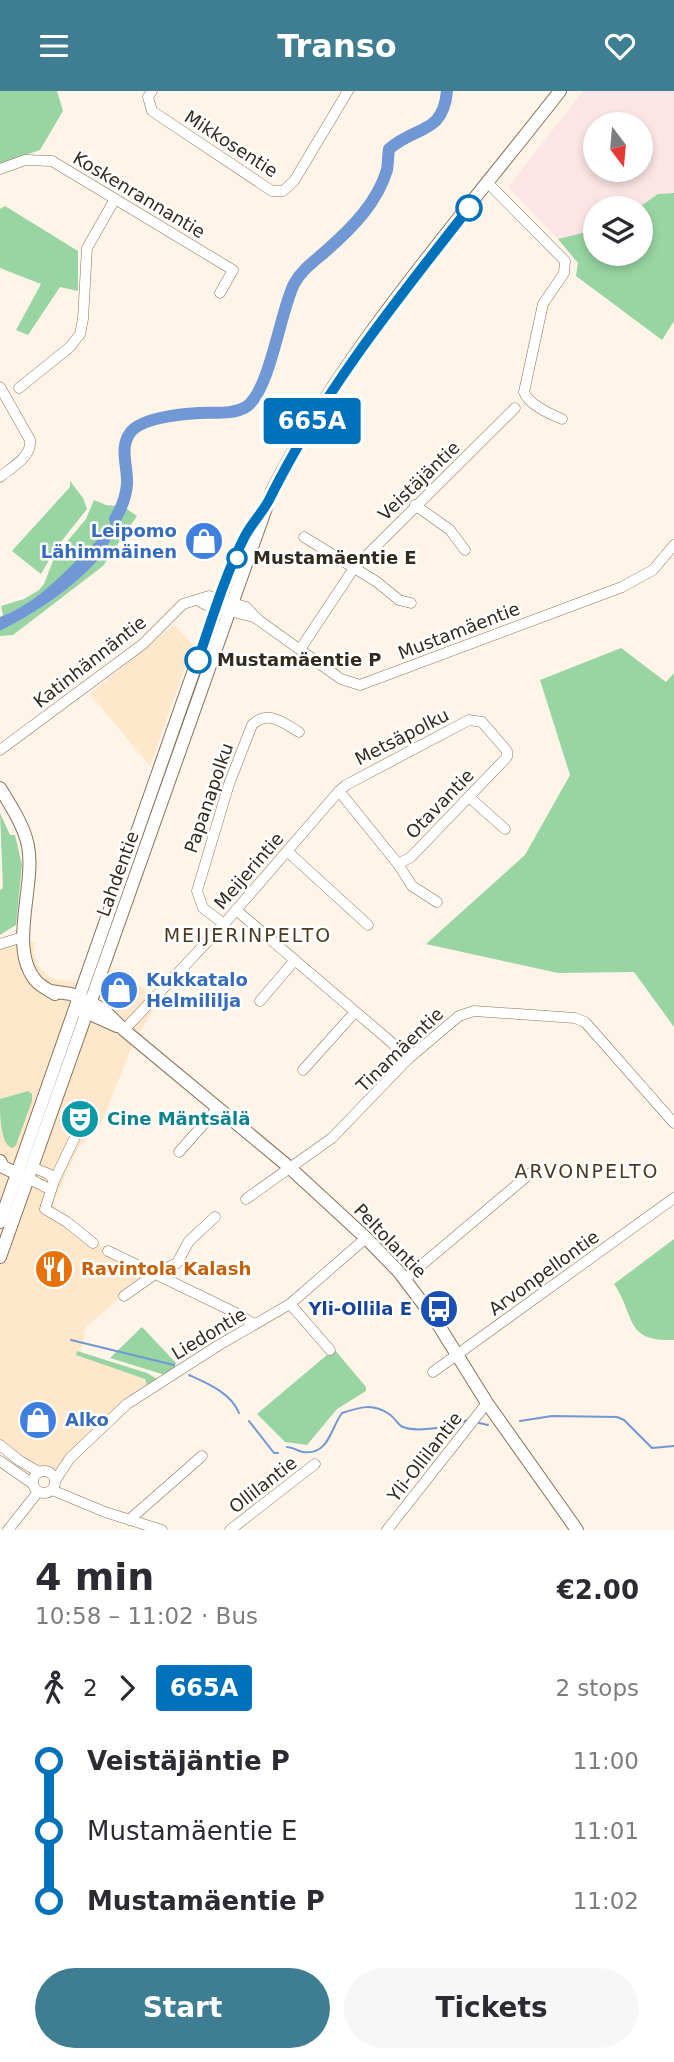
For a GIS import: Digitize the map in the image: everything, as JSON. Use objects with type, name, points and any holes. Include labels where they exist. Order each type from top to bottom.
[{"type":"main road","name":"Lahdentie","points":[[0,1257],[24,1170],[83,1005],[233,607],[268,502],[286,464],[345,371],[403,291],[560,91]]},
{"type":"main road","name":"Lahdentie","points":[[83,1005],[218,603],[245,537],[268,502]]},
{"type":"main road","name":"Peltolantie","points":[[0,787],[28,844],[30,870],[23,937],[24,957],[36,982],[50,991],[110,1014],[122,1029],[289,1167],[366,1238],[405,1279],[436,1321],[487,1403],[577,1530]]},
{"type":"main road","points":[[0,1161],[7,1159],[24,1170]]},
{"type":"main road","name":"Lahdentie","points":[[0,1222],[24,1170]]},
{"type":"street","name":"Mikkosentie","points":[[152,91],[148,104],[158,116],[272,191],[283,191],[295,181],[348,91]]},
{"type":"street","name":"Koskenrannantie","points":[[0,169],[25,160],[52,161],[233,270],[220,293]]},
{"type":"street","points":[[488,183],[565,261],[564,273],[543,304],[524,393],[526,398],[562,419]]},
{"type":"street","points":[[19,388],[70,347],[80,334],[87,248],[115,199]]},
{"type":"street","points":[[0,387],[30,440],[31,449],[0,477]]},
{"type":"street","name":"Veistäjäntie","points":[[301,648],[354,568],[515,408]]},
{"type":"street","points":[[415,506],[450,530],[465,550]]},
{"type":"street","points":[[304,537],[399,600],[411,603]]},
{"type":"street","name":"Mustamäentie","points":[[233,607],[246,607],[257,618],[341,679],[360,685],[622,587],[653,570],[674,545]]},
{"type":"street","name":"Katinhännäntie","points":[[0,750],[143,644],[183,604],[197,600],[233,607]]},
{"type":"street","name":"Papanapolku","points":[[223,924],[203,908],[197,891],[229,784],[253,725],[258,719],[271,717],[299,732]]},
{"type":"street","name":"Metsäpolku","points":[[339,791],[356,778],[470,720],[482,722]]},
{"type":"street","name":"Otavantie","points":[[339,791],[398,864],[411,857],[508,754],[506,748],[482,722]]},
{"type":"street","name":"Meijerintie","points":[[122,1029],[236,910],[339,791]]},
{"type":"street","points":[[469,797],[505,829]]},
{"type":"street","points":[[287,852],[368,925]]},
{"type":"street","points":[[398,864],[412,886],[437,902]]},
{"type":"street","points":[[236,910],[408,1059]]},
{"type":"street","points":[[0,944],[23,937]]},
{"type":"street","points":[[260,1001],[295,960]]},
{"type":"street","name":"Tinamäentie","points":[[246,1199],[332,1137],[408,1059],[458,1016],[474,1011],[575,1018],[585,1022],[674,1123]]},
{"type":"street","points":[[303,1070],[355,1012]]},
{"type":"street","points":[[179,1151],[217,1109]]},
{"type":"street","points":[[75,1137],[52,1185],[45,1209],[67,1222],[93,1243]]},
{"type":"street","points":[[24,1170],[50,1174],[52,1185]]},
{"type":"street","points":[[405,1279],[532,1172]]},
{"type":"street","name":"Arvonpellontie","points":[[433,1372],[674,1198]]},
{"type":"street","points":[[124,1296],[155,1274],[177,1263],[189,1241],[215,1217]]},
{"type":"street","name":"Liedontie","points":[[36,1488],[34,1477],[49,1479],[127,1404],[290,1304],[366,1238]]},
{"type":"street","points":[[108,1251],[254,1324]]},
{"type":"street","points":[[290,1304],[330,1350]]},
{"type":"street","name":"Yli-Ollilantie","points":[[387,1530],[487,1403]]},
{"type":"street","points":[[0,1445],[49,1479],[129,1520],[162,1530]]},
{"type":"street","points":[[129,1520],[202,1455]]},
{"type":"street","points":[[0,1461],[44,1493],[49,1479]]},
{"type":"street","name":"Ollilantie","points":[[230,1530],[315,1464]]},
{"type":"street","points":[[8,1530],[36,1488]]},
{"type":"shaded area","points":[[583,91],[674,91],[674,193],[658,194],[653,198],[583,196],[583,233],[558,239],[508,187]]},
{"type":"shaded area","points":[[174,625],[193,645],[150,766],[90,694]]},
{"type":"shaded area","points":[[11,942],[35,942],[34,953],[39,967],[57,980],[73,982],[118,968],[158,1001],[133,1044],[100,1126],[78,1148],[54,1201],[59,1220],[148,1274],[86,1327],[81,1352],[162,1379],[54,1473],[39,1470],[0,1440],[0,946]]},
{"type":"green space","points":[[0,91],[57,91],[63,111],[40,150],[0,164]]},
{"type":"green space","points":[[674,193],[674,321],[662,340],[576,276],[578,263],[558,239],[583,233],[583,266],[653,266],[653,198],[658,194]]},
{"type":"green space","points":[[5,206],[78,251],[78,291],[60,287],[28,335],[16,330],[41,284],[0,268],[0,209]]},
{"type":"green space","points":[[70,481],[83,498],[87,509],[56,548],[41,574],[12,551],[70,487]]},
{"type":"green space","points":[[94,500],[118,506],[100,538],[53,585],[3,616],[1,606],[24,599],[44,584],[55,556],[86,519]]},
{"type":"green space","points":[[127,509],[137,516],[103,566],[13,635],[0,636],[0,631],[52,600],[87,572],[105,549]]},
{"type":"green space","points":[[621,648],[666,682],[674,673],[674,1027],[634,972],[558,973],[426,944],[525,855],[570,775],[540,680]]},
{"type":"green space","points":[[0,813],[10,835],[15,835],[22,865],[16,925],[0,935],[0,890],[3,888]]},
{"type":"green space","points":[[28,1091],[32,1094],[32,1101],[13,1148],[5,1142],[3,1136],[0,1099]]},
{"type":"green space","points":[[674,1239],[674,1340],[647,1337],[633,1325],[614,1284]]},
{"type":"green space","points":[[142,1327],[176,1363],[174,1369],[165,1375],[110,1358]]},
{"type":"green space","points":[[334,1349],[366,1387],[366,1391],[337,1409],[307,1445],[285,1442],[257,1414]]},
{"type":"green space","points":[[77,1351],[147,1373],[157,1379],[147,1385],[145,1379],[76,1355]]},
{"type":"water","points":[[118,506],[127,509],[97,561],[52,601],[0,631],[0,617],[31,600],[58,579],[100,537]]},
{"type":"waterway","points":[[115,519],[126,489],[124,451],[130,433],[142,424],[162,418],[223,413],[246,407],[262,385],[297,279],[363,214],[383,182],[389,149],[434,122],[440,115],[447,91]]},
{"type":"waterway","points":[[71,1340],[174,1365]]},
{"type":"waterway","points":[[189,1375],[224,1394],[239,1413]]},
{"type":"waterway","points":[[287,1447],[303,1452],[319,1450],[342,1413],[361,1408],[372,1407],[383,1411],[401,1426],[416,1429],[444,1427],[468,1420]]},
{"type":"waterway","points":[[520,1421],[552,1416],[617,1417],[624,1420],[652,1448],[674,1446]]},
{"type":"waterway","points":[[249,1421],[274,1453],[278,1453]]},
{"type":"waterway","points":[[479,1423],[488,1425]]},
{"type":"bus line","name":"665A","points":[[198,660],[245,537],[268,502],[286,464],[345,371],[403,291],[469,208]]},
{"type":"place","name":"Leipomo Lähimmäinen","points":[[204,541]]},
{"type":"place","name":"Mustamäentie E","points":[[237,558]]},
{"type":"place","name":"Mustamäentie P","points":[[198,660]]},
{"type":"place","name":"Kukkatalo Helmililja","points":[[119,990]]},
{"type":"place","name":"Cine Mäntsälä","points":[[80,1119]]},
{"type":"place","name":"Ravintola Kalash","points":[[54,1269]]},
{"type":"place","name":"Yli-Ollila E","points":[[439,1309]]},
{"type":"place","name":"Alko","points":[[38,1420]]},
{"type":"district","name":"MEIJERINPELTO","points":[[248,935]]},
{"type":"district","name":"ARVONPELTO","points":[[587,1171]]}]
